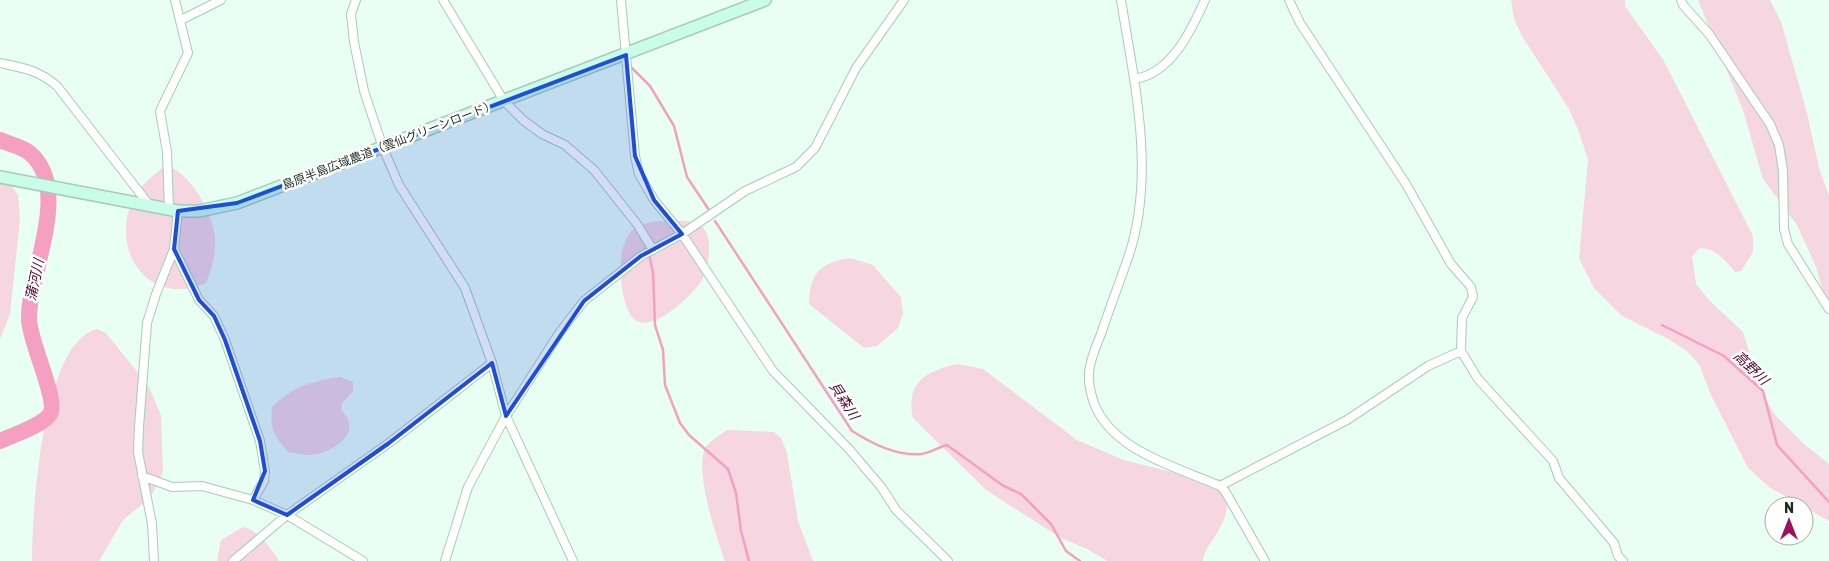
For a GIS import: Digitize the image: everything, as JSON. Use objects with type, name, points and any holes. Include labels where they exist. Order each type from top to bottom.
[{"type":"street","points":[[154,561],[152,524],[138,452],[147,323],[174,249],[174,210],[160,111],[188,53],[175,0]]},
{"type":"street","points":[[181,20],[221,0]]},
{"type":"street","points":[[356,0],[351,14],[354,42],[364,91],[383,148],[399,185],[464,288],[492,363],[506,416],[573,561]]},
{"type":"street","points":[[443,0],[504,101],[523,120],[542,134],[566,145],[594,170],[637,224],[653,250]]},
{"type":"street","points":[[621,0],[632,130],[640,174],[654,200],[682,234],[773,371],[849,449],[882,488],[896,510],[948,561]]},
{"type":"street","name":"島原半島広域農道（雲仙グリーンロード）","points":[[5,178],[174,210],[199,211],[237,203],[764,0]]},
{"type":"street","points":[[445,561],[468,487],[506,416],[560,332],[584,301],[619,272],[682,234],[745,191],[796,167],[815,148],[856,68],[904,0]]},
{"type":"street","points":[[1121,0],[1134,79],[1141,147],[1142,178],[1130,252],[1091,361],[1089,386],[1095,405],[1105,423],[1122,441],[1220,486],[1230,497],[1265,561]]},
{"type":"street","points":[[1134,79],[1149,76],[1162,67],[1192,27],[1205,0]]},
{"type":"street","points":[[1289,0],[1300,24],[1406,184],[1451,264],[1471,287],[1473,297],[1462,318],[1460,329],[1462,351],[1478,379],[1552,461],[1559,478],[1614,543],[1618,556],[1623,561]]},
{"type":"street","points":[[1681,0],[1683,5],[1724,54],[1770,124],[1779,145],[1783,171],[1784,229],[1788,244],[1829,309]]},
{"type":"street","points":[[0,63],[29,68],[45,76],[57,86],[150,206]]},
{"type":"street","points":[[174,249],[199,300],[214,316],[225,340],[260,441],[265,472],[264,481],[253,500]]},
{"type":"street","points":[[1220,486],[1347,420],[1428,366],[1462,351]]},
{"type":"street","points":[[233,561],[286,515],[389,443],[492,363]]},
{"type":"street","points":[[142,476],[172,487],[202,486],[253,500],[286,515],[363,561]]},
{"type":"highlighted area","points":[[626,55],[635,156],[654,200],[682,234],[641,256],[584,301],[506,416],[492,363],[389,443],[287,515],[253,500],[265,471],[260,441],[225,340],[214,316],[199,300],[174,249],[178,211],[237,203]]},
{"type":"shaded area","points":[[1511,0],[1625,0],[1625,6],[1664,61],[1753,236],[1753,252],[1741,271],[1735,272],[1715,252],[1699,248],[1692,257],[1696,284],[1709,300],[1743,332],[1762,393],[1775,415],[1804,444],[1829,464],[1829,521],[1814,512],[1814,496],[1785,496],[1769,487],[1748,468],[1711,395],[1700,366],[1688,352],[1670,340],[1622,316],[1594,288],[1579,258],[1588,160],[1569,109],[1522,36],[1514,19]]},
{"type":"shaded area","points":[[1698,0],[1770,0],[1781,22],[1807,113],[1819,168],[1829,196],[1829,313],[1816,267],[1797,225],[1763,179],[1743,110]]},
{"type":"shaded area","points":[[165,166],[183,175],[191,184],[205,206],[214,228],[214,255],[206,283],[186,289],[167,288],[152,281],[139,270],[131,255],[126,238],[127,219],[133,199],[143,185]]},
{"type":"shaded area","points":[[0,170],[18,195],[20,219],[10,314],[0,339]]},
{"type":"shaded area","points":[[656,221],[685,221],[701,226],[708,238],[708,259],[706,272],[702,280],[689,296],[657,320],[646,323],[637,321],[630,314],[623,294],[620,268],[625,243],[630,233],[640,225]]},
{"type":"shaded area","points":[[850,258],[873,265],[901,297],[903,314],[898,328],[877,346],[864,348],[809,304],[812,284],[819,271],[831,263]]},
{"type":"shaded area","points":[[97,329],[106,333],[148,385],[161,415],[163,470],[159,482],[149,499],[123,520],[99,561],[32,561],[34,507],[38,470],[52,395],[64,364],[78,340]]},
{"type":"shaded area","points":[[958,364],[983,369],[1077,440],[1124,460],[1175,473],[1224,480],[1228,493],[1226,514],[1206,550],[1203,561],[1108,561],[1087,549],[1061,538],[986,490],[913,418],[912,396],[921,380],[937,370]]},
{"type":"shaded area","points":[[340,377],[353,382],[353,391],[342,403],[341,410],[347,418],[349,426],[348,433],[344,439],[339,444],[318,454],[308,455],[288,452],[279,441],[272,426],[272,407],[287,394],[303,386]]},
{"type":"shaded area","points":[[727,430],[774,432],[781,438],[787,453],[798,521],[813,561],[725,561],[708,504],[702,471],[706,447]]},
{"type":"shaded area","points":[[243,527],[259,536],[279,561],[217,561],[221,540]]},
{"type":"waterway","name":"貝森川","points":[[632,68],[650,86],[674,126],[687,177],[709,210]]},
{"type":"waterway","name":"蒲河川","points":[[0,140],[20,147],[31,154],[43,170],[48,189],[45,234],[30,300],[29,319],[30,329],[51,397],[52,407],[50,414],[41,422],[0,441]]},
{"type":"waterway","name":"貝森川","points":[[715,221],[852,431],[876,445],[903,453],[921,454],[947,445],[1002,485],[1021,494],[1051,524],[1066,551],[1080,561]]},
{"type":"waterway","points":[[649,254],[653,273],[655,325],[663,350],[665,385],[680,423],[689,435],[728,469],[736,493],[741,531],[749,561]]},
{"type":"waterway","name":"高野川","points":[[1662,325],[1724,356],[1763,391],[1777,445],[1829,502]]}]
